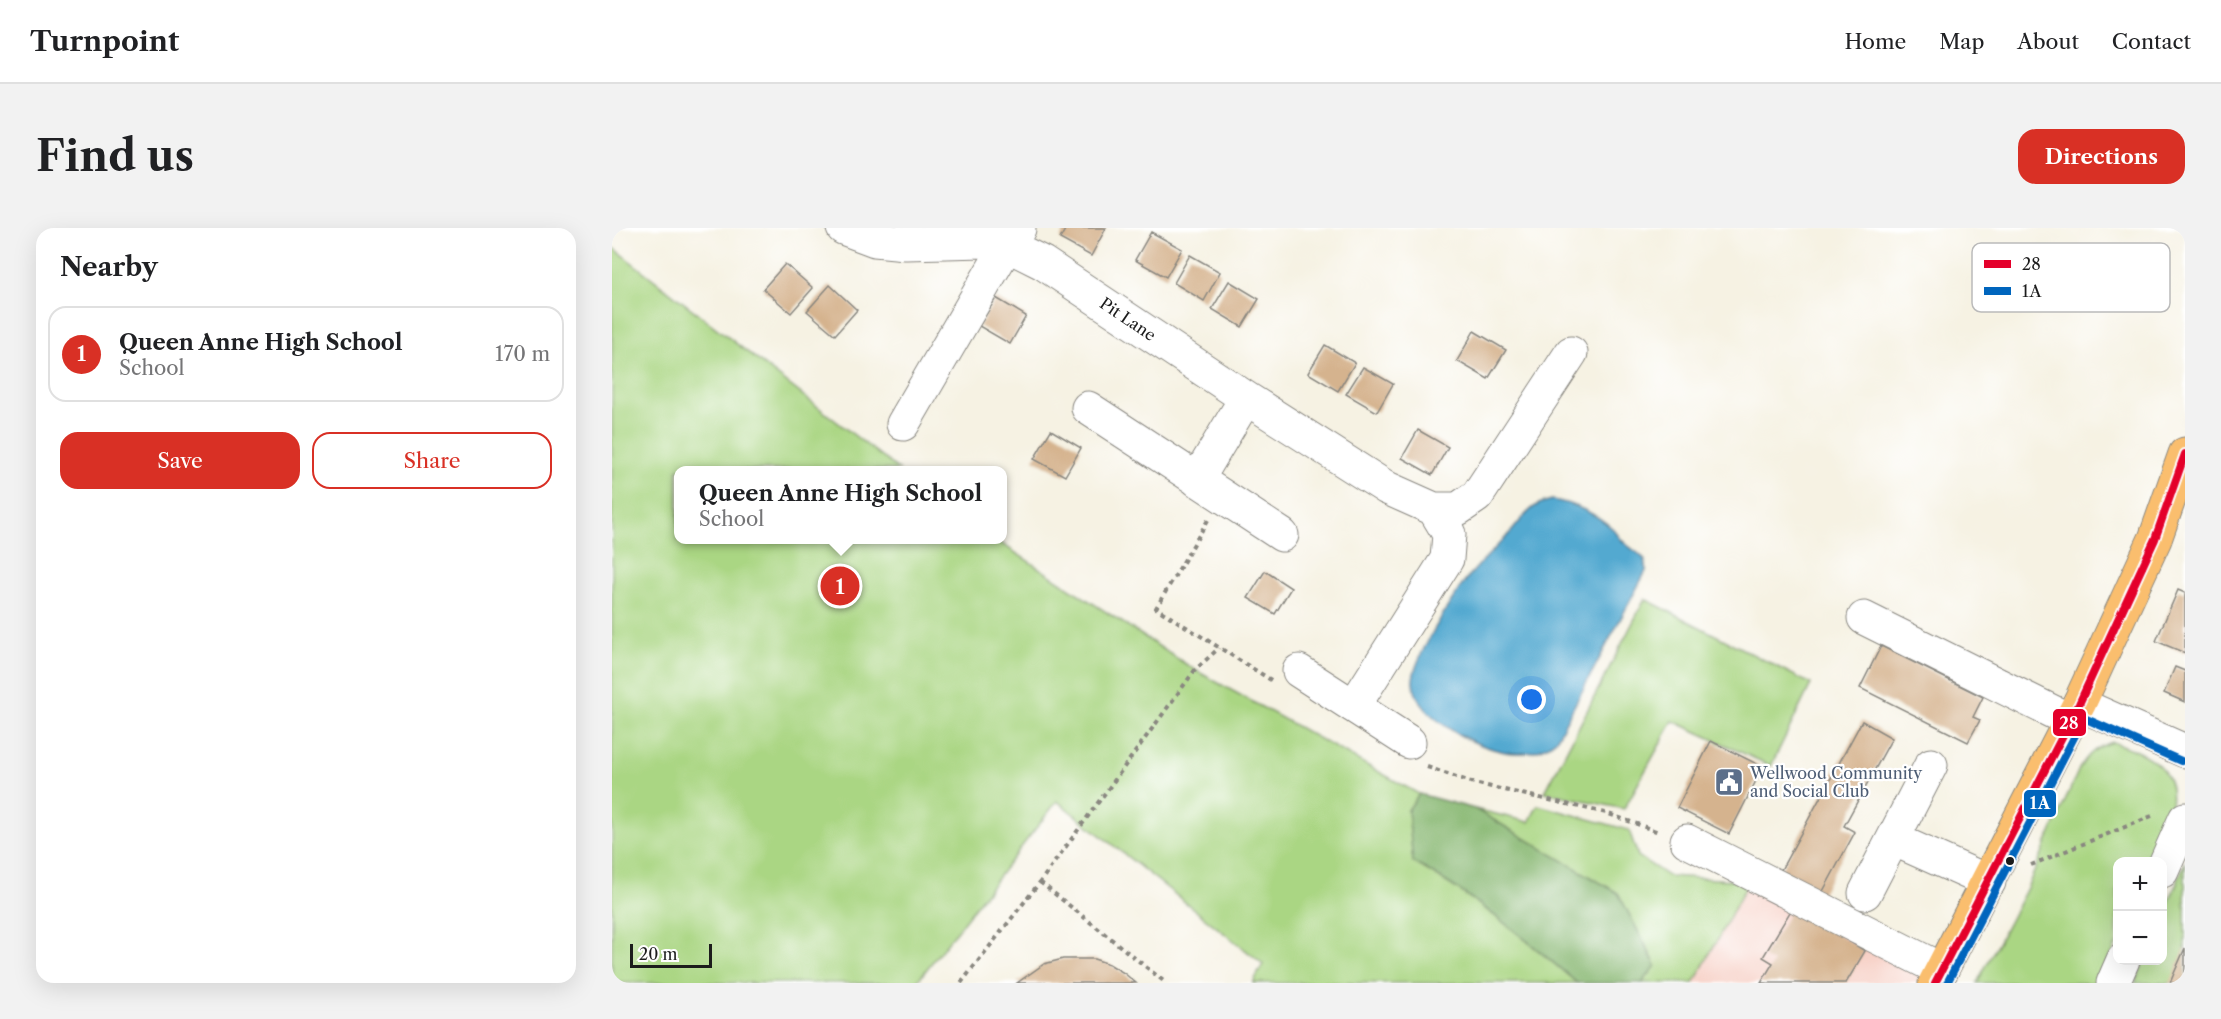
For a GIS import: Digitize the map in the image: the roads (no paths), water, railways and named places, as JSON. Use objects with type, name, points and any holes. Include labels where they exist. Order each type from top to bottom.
[{"type":"main road","points":[[1939,976],[2075,712],[2155,539],[2185,454]]},
{"type":"street","name":"Pit Lane","points":[[843,228],[874,240],[906,243],[984,241],[1013,237],[1043,263],[1246,398],[1388,488],[1434,509]]},
{"type":"street","points":[[903,424],[1013,237]]},
{"type":"street","points":[[1434,509],[1458,509],[1477,496],[1571,352]]},
{"type":"street","points":[[1197,480],[1246,398]]},
{"type":"street","points":[[1088,408],[1282,535]]},
{"type":"street","points":[[1354,706],[1447,559],[1449,534],[1434,509]]},
{"type":"street","points":[[1864,618],[2075,712],[2185,751]]},
{"type":"street","points":[[1299,671],[1409,742]]},
{"type":"street","points":[[1865,893],[1930,765]]},
{"type":"street","points":[[2167,862],[2185,819]]},
{"type":"street","points":[[1893,839],[1989,882]]},
{"type":"street","points":[[1687,841],[1939,976]]},
{"type":"street","points":[[2113,983],[2121,965]]},
{"type":"water","points":[[1552,500],[1584,510],[1607,524],[1643,558],[1646,571],[1556,740],[1531,752],[1500,751],[1469,740],[1439,721],[1418,697],[1413,684],[1414,674],[1434,629],[1469,576],[1523,517],[1541,503]]},
{"type":"place","name":"Queen Anne High School","points":[[840,586]]},
{"type":"place","name":"Wellwood Community and Social Club","points":[[1729,782]]}]
